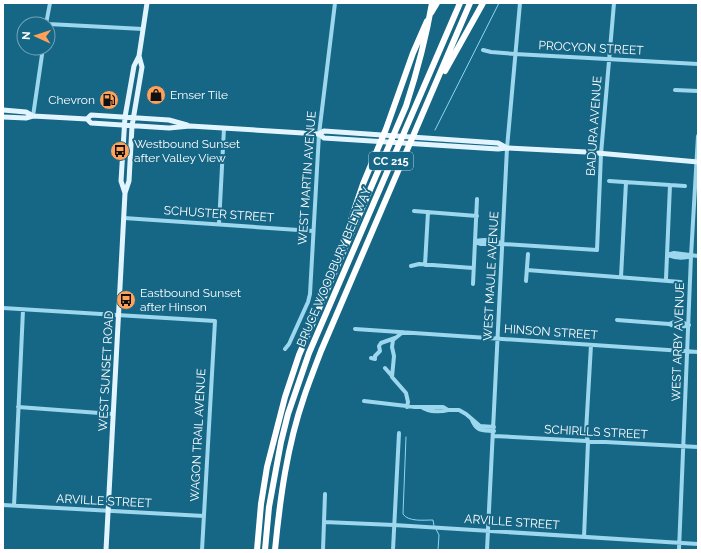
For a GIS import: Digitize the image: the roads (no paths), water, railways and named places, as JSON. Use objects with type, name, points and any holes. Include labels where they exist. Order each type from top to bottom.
[{"type":"highway","name":"CC 215","points":[[257,549],[261,504],[267,467],[281,412],[299,355],[406,106],[417,73],[426,37],[432,3]]},
{"type":"highway","points":[[331,280],[363,184],[386,129],[423,29],[437,3]]},
{"type":"highway","name":"BRUCE WOODBURY BELTWAY","points":[[265,550],[269,507],[281,442],[288,414],[309,353],[460,3]]},
{"type":"highway","name":"BRUCE WOODBURY BELTWAY","points":[[275,550],[283,487],[291,443],[303,398],[321,351],[432,95],[470,3]]},
{"type":"highway","points":[[432,95],[483,3]]},
{"type":"main road","name":"WEST SUNSET ROAD","points":[[125,193],[121,181],[124,125],[134,66],[139,56],[147,3]]},
{"type":"main road","name":"WEST SUNSET ROAD","points":[[106,550],[125,193],[129,181],[132,126],[142,67],[139,56]]},
{"type":"main road","points":[[3,110],[26,112],[33,116]]},
{"type":"main road","points":[[87,119],[91,115],[125,117],[169,120],[190,126]]},
{"type":"main road","points":[[3,117],[26,118],[33,116],[87,119],[91,123],[169,128],[190,126],[319,134],[324,132],[428,138],[498,144],[507,148]]},
{"type":"main road","points":[[319,134],[324,138],[377,142],[498,149],[507,148],[697,162]]},
{"type":"street","points":[[48,16],[50,3]]},
{"type":"street","name":"WEST MARTIN AVENUE","points":[[285,349],[289,344],[308,302],[310,294],[319,134],[335,3]]},
{"type":"street","name":"WEST MAULE AVENUE","points":[[487,550],[494,436],[507,148],[520,3]]},
{"type":"street","name":"BADURA AVENUE","points":[[503,244],[597,250],[601,154],[614,3]]},
{"type":"street","points":[[56,24],[143,29]]},
{"type":"street","name":"PROCYON STREET","points":[[483,50],[515,54],[698,64]]},
{"type":"street","points":[[33,116],[42,56]]},
{"type":"street","points":[[675,90],[698,91]]},
{"type":"street","points":[[219,224],[224,128]]},
{"type":"street","name":"WEST ARBY AVENUE","points":[[679,550],[691,256],[698,136]]},
{"type":"street","points":[[608,181],[685,186]]},
{"type":"street","points":[[621,277],[626,182]]},
{"type":"street","points":[[666,280],[670,185]]},
{"type":"street","points":[[473,284],[477,199]]},
{"type":"street","points":[[414,211],[477,216]]},
{"type":"street","points":[[425,265],[428,212]]},
{"type":"street","name":"SCHUSTER STREET","points":[[124,218],[314,231]]},
{"type":"street","points":[[475,242],[481,244],[503,244]]},
{"type":"street","points":[[526,281],[528,254]]},
{"type":"street","points":[[667,255],[686,258],[698,256]]},
{"type":"street","points":[[412,266],[425,265],[473,268]]},
{"type":"street","points":[[527,270],[681,282]]},
{"type":"street","points":[[3,308],[119,315]]},
{"type":"street","points":[[14,506],[23,310]]},
{"type":"street","name":"WAGON TRAIL AVENUE","points":[[119,315],[215,321],[202,550]]},
{"type":"street","points":[[617,320],[669,324],[672,322],[685,323],[689,325]]},
{"type":"street","name":"HINSON STREET","points":[[355,329],[698,352]]},
{"type":"street","points":[[371,358],[375,359],[375,356],[380,351],[379,346],[381,343],[395,338],[403,332]]},
{"type":"street","points":[[392,377],[394,356],[393,343],[395,338]]},
{"type":"street","points":[[584,537],[588,442],[586,432],[591,345]]},
{"type":"street","points":[[385,368],[406,394],[408,402],[407,407]]},
{"type":"street","points":[[364,401],[423,408],[428,410],[463,412],[480,426],[494,429]]},
{"type":"street","points":[[18,407],[113,414]]},
{"type":"street","points":[[393,550],[399,433]]},
{"type":"street","name":"SCHIRLLS STREET","points":[[494,436],[698,447]]},
{"type":"street","points":[[323,550],[325,494]]},
{"type":"street","name":"ARVILLE STREET","points":[[3,505],[204,516]]},
{"type":"street","name":"ARVILLE STREET","points":[[324,522],[698,544]]},
{"type":"waterway","points":[[435,130],[499,3]]},
{"type":"waterway","points":[[406,437],[403,514],[405,517],[412,519],[433,520],[434,526]]},
{"type":"waterway","points":[[436,529],[439,535],[438,550]]},
{"type":"place","name":"Emser Tile","points":[[156,95]]},
{"type":"place","name":"Chevron","points":[[109,100]]},
{"type":"place","name":"Westbound Sunset after Valley View","points":[[120,151]]},
{"type":"place","name":"Eastbound Sunset after Hinson","points":[[126,300]]}]
